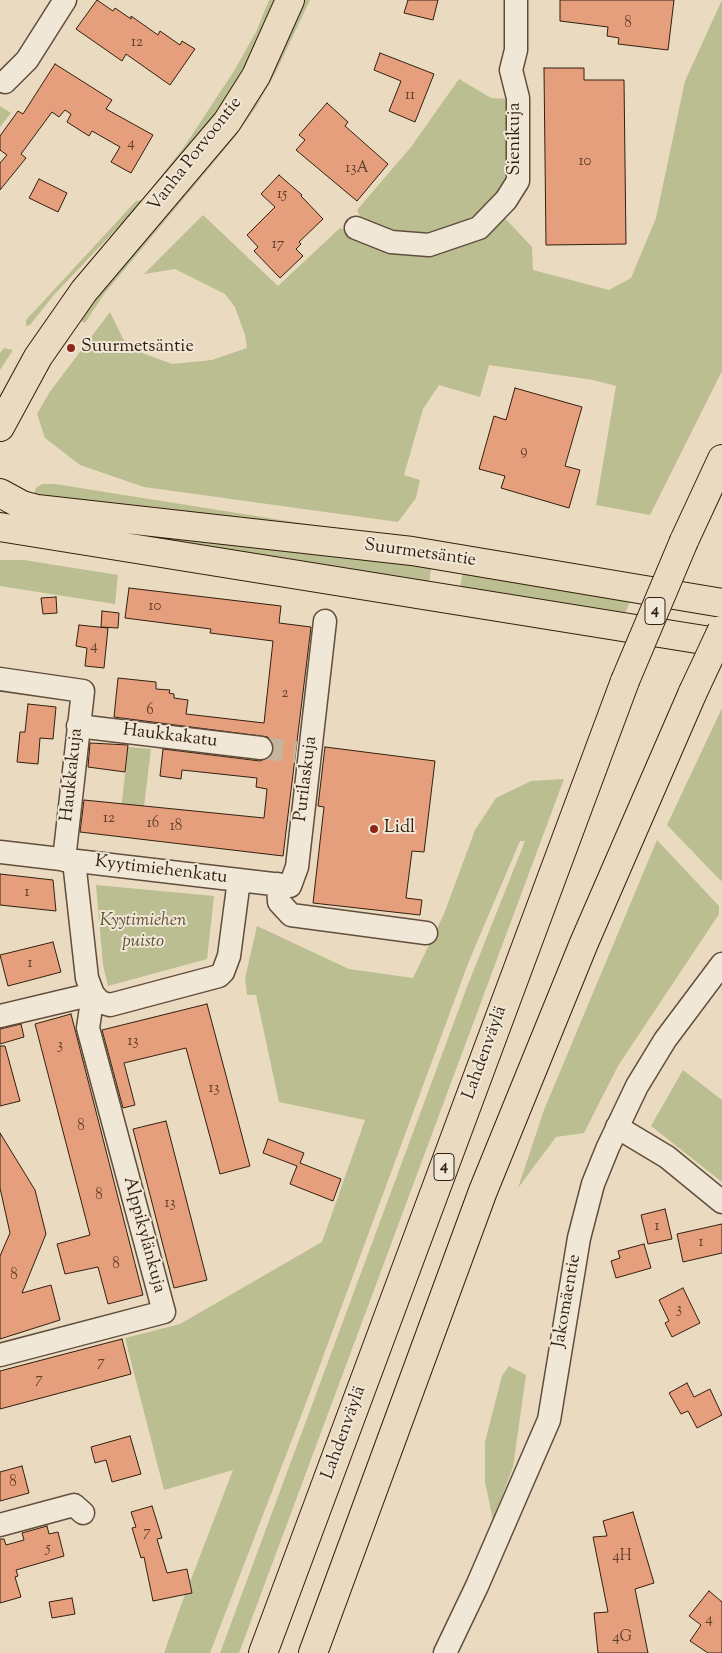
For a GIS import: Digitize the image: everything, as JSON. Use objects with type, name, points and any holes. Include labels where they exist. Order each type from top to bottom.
[{"type":"main road","name":"Vanha Porvoontie","points":[[0,427],[38,357],[84,291],[119,247],[227,122],[256,76],[290,0]]},
{"type":"main road","name":"Vanha Porvoontie","points":[[0,387],[48,313],[75,282],[119,247]]},
{"type":"main road","name":"Lahdenväylä","points":[[263,1653],[625,681],[684,541],[722,459]]},
{"type":"main road","name":"Suurmetsäntie","points":[[0,493],[22,505],[37,510],[412,551],[722,602]]},
{"type":"main road","points":[[0,526],[722,643]]},
{"type":"main road","points":[[313,1653],[483,1191],[584,943],[722,630]]},
{"type":"street","points":[[5,82],[27,60],[65,0]]},
{"type":"street","name":"Sienikuja","points":[[356,228],[392,242],[429,245],[479,228],[506,200],[518,181],[518,98],[510,70],[516,50],[516,0]]},
{"type":"street","name":"Purilaskuja","points":[[278,884],[290,886],[297,867],[303,753],[325,621]]},
{"type":"street","name":"Haukkakuja","points":[[0,679],[82,691],[69,860]]},
{"type":"street","name":"Haukkakatu","points":[[78,726],[261,748]]},
{"type":"street","name":"Kyytimiehenkatu","points":[[0,852],[69,860],[239,880],[229,956],[224,972],[219,976],[116,1005],[100,1002],[93,994],[85,966],[69,860]]},
{"type":"street","points":[[239,880],[278,884],[279,902],[291,915],[426,933]]},
{"type":"street","name":"Jakomäentie","points":[[445,1653],[477,1586],[549,1420],[579,1238],[593,1184],[616,1127],[637,1086],[666,1040],[722,964]]},
{"type":"street","points":[[0,1016],[93,994]]},
{"type":"street","name":"Alppikylänkuja","points":[[0,1354],[164,1312],[88,1028],[93,994]]},
{"type":"street","points":[[616,1127],[667,1157],[722,1202]]},
{"type":"street","points":[[0,1525],[74,1504],[82,1513]]},
{"type":"green space","points":[[269,0],[275,0],[267,23],[239,77],[215,114],[155,187],[154,185],[186,144],[234,71],[256,32]]},
{"type":"green space","points":[[302,0],[310,0],[275,74],[256,107],[235,137],[104,294],[85,323],[81,321],[98,292]]},
{"type":"green space","points":[[722,0],[722,371],[650,515],[596,505],[616,386],[593,380],[489,365],[480,397],[439,385],[423,409],[404,475],[420,480],[416,498],[398,522],[144,487],[80,465],[45,438],[37,414],[49,393],[110,312],[123,339],[134,350],[172,364],[212,360],[247,348],[245,335],[235,307],[225,294],[175,269],[144,274],[203,215],[278,286],[340,228],[391,249],[502,215],[532,247],[533,270],[609,290],[631,278],[656,218],[685,81]]},
{"type":"green space","points":[[459,79],[491,98],[509,99],[510,165],[499,195],[475,223],[429,240],[364,225],[357,210],[411,147]]},
{"type":"green space","points":[[0,106],[11,113],[0,127]]},
{"type":"green space","points":[[142,200],[53,296],[30,325],[26,326],[26,320],[136,201]]},
{"type":"green space","points":[[4,348],[13,350],[0,370],[0,353]]},
{"type":"green space","points":[[42,484],[55,484],[400,539],[32,498],[36,488]]},
{"type":"green space","points":[[27,515],[431,566],[428,589]]},
{"type":"green space","points":[[0,560],[24,560],[118,575],[115,604],[0,586]]},
{"type":"green space","points":[[465,573],[633,593],[623,619],[459,593],[462,576]]},
{"type":"green space","points":[[722,708],[722,880],[721,881],[667,825]]},
{"type":"green space","points":[[128,747],[151,749],[140,839],[118,837]]},
{"type":"green space","points":[[564,779],[239,1653],[220,1653],[467,987],[525,841],[520,841],[469,961],[306,1403],[210,1653],[164,1653],[185,1594],[192,1593],[190,1582],[233,1470],[164,1490],[125,1338],[180,1324],[322,1242],[365,1120],[279,1102],[256,995],[247,995],[245,978],[257,926],[349,969],[413,978],[444,914],[475,830],[496,798],[531,781]]},
{"type":"green space","points":[[657,840],[719,906],[719,914],[618,1066],[584,1133],[556,1137],[518,1188],[544,1110]]},
{"type":"green space","name":"Kyytimiehen puisto","points":[[96,885],[214,896],[207,959],[108,986],[103,965]]},
{"type":"green space","points":[[683,1070],[722,1100],[722,1182],[651,1126]]},
{"type":"green space","points":[[509,1366],[526,1375],[513,1467],[493,1520],[485,1482],[485,1442],[502,1376]]},
{"type":"building","points":[[97,0],[113,11],[115,8],[131,19],[131,16],[158,35],[160,31],[180,45],[182,41],[195,49],[170,85],[126,54],[122,61],[76,29]]},
{"type":"building","points":[[408,0],[438,0],[433,20],[404,13]]},
{"type":"building","points":[[560,0],[674,0],[668,50],[618,44],[619,38],[607,36],[608,27],[560,21]]},
{"type":"building","points":[[380,53],[434,74],[415,122],[389,111],[401,81],[374,70]]},
{"type":"building","points":[[55,64],[112,100],[106,109],[153,135],[131,173],[111,162],[120,147],[92,131],[89,136],[67,122],[71,114],[65,110],[59,117],[52,112],[21,154],[26,158],[0,190],[0,163],[7,155],[0,150],[0,136],[18,111],[23,114]]},
{"type":"building","points":[[544,68],[584,68],[584,80],[624,80],[626,244],[546,245]]},
{"type":"building","points":[[327,103],[348,122],[345,126],[388,164],[357,201],[296,150],[305,140],[299,135]]},
{"type":"building","points":[[279,175],[302,195],[323,219],[299,242],[301,244],[296,249],[303,256],[280,278],[254,251],[258,247],[247,235],[275,207],[261,194]]},
{"type":"building","points":[[39,179],[67,193],[58,212],[29,198]]},
{"type":"building","points":[[515,388],[582,407],[565,466],[580,470],[569,508],[501,488],[505,476],[479,469],[494,416],[506,420]]},
{"type":"building","points":[[129,588],[281,606],[279,623],[311,627],[283,856],[80,832],[84,800],[264,818],[267,789],[256,787],[257,778],[182,770],[181,779],[160,776],[163,749],[260,761],[271,756],[274,750],[273,742],[268,737],[114,717],[118,678],[156,682],[156,689],[170,690],[169,693],[174,694],[174,698],[188,700],[186,714],[264,723],[273,641],[210,633],[211,629],[125,618]]},
{"type":"building","points":[[56,597],[57,613],[43,614],[41,598]]},
{"type":"building","points":[[102,611],[119,613],[118,628],[101,627]]},
{"type":"building","points":[[79,625],[108,628],[104,668],[85,666],[87,648],[76,646]]},
{"type":"building","points":[[28,704],[56,707],[53,739],[40,738],[38,764],[17,762],[20,732],[25,732]]},
{"type":"building","points":[[90,743],[128,745],[125,772],[88,767]]},
{"type":"building","name":"Lidl","points":[[325,747],[435,761],[424,852],[412,851],[406,898],[422,900],[420,915],[313,903],[324,807],[318,806]]},
{"type":"building","points":[[0,874],[53,880],[56,911],[0,905]]},
{"type":"building","points":[[53,942],[61,972],[8,986],[0,955]]},
{"type":"building","points":[[207,1004],[250,1166],[220,1174],[186,1048],[124,1063],[135,1105],[123,1108],[102,1030]]},
{"type":"building","points":[[71,1014],[143,1295],[108,1304],[98,1267],[65,1274],[57,1244],[90,1235],[35,1024]]},
{"type":"building","points":[[21,1024],[24,1037],[0,1044],[0,1029]]},
{"type":"building","points":[[0,1046],[5,1046],[20,1101],[0,1106]]},
{"type":"building","points":[[166,1121],[207,1280],[174,1288],[133,1129]]},
{"type":"building","points":[[0,1133],[35,1190],[46,1234],[22,1293],[51,1285],[60,1320],[0,1339],[0,1256],[10,1233],[0,1188]]},
{"type":"building","points":[[268,1139],[304,1153],[300,1163],[341,1179],[333,1201],[290,1184],[297,1166],[263,1153]]},
{"type":"building","points":[[665,1209],[672,1239],[648,1244],[641,1215]]},
{"type":"building","points":[[722,1224],[722,1253],[683,1262],[677,1234]]},
{"type":"building","points":[[644,1244],[651,1268],[616,1278],[611,1261],[620,1258],[618,1251]]},
{"type":"building","points":[[683,1288],[700,1323],[672,1337],[665,1323],[669,1321],[659,1300]]},
{"type":"building","points":[[122,1339],[131,1374],[0,1409],[0,1371]]},
{"type":"building","points":[[687,1383],[694,1397],[710,1389],[722,1415],[697,1428],[688,1411],[681,1414],[669,1393]]},
{"type":"building","points":[[130,1436],[141,1474],[112,1482],[106,1460],[95,1463],[91,1447]]},
{"type":"building","points":[[22,1466],[29,1493],[0,1501],[0,1472]]},
{"type":"building","points":[[152,1506],[162,1538],[157,1539],[167,1573],[187,1569],[192,1593],[153,1601],[144,1557],[141,1558],[132,1528],[136,1527],[131,1512]]},
{"type":"building","points":[[633,1512],[654,1583],[635,1589],[648,1653],[598,1653],[594,1613],[608,1612],[593,1537],[607,1536],[603,1521]]},
{"type":"building","points":[[47,1526],[49,1534],[58,1532],[64,1556],[16,1570],[18,1576],[15,1577],[21,1597],[0,1603],[0,1539],[4,1539],[6,1545],[24,1540],[22,1533]]},
{"type":"building","points":[[709,1591],[722,1602],[722,1653],[708,1653],[690,1641],[701,1625],[689,1616]]},
{"type":"building","points":[[72,1598],[75,1614],[52,1618],[49,1602]]},
{"type":"tunnel","points":[[261,748],[296,752]]},
{"type":"place","name":"Suurmetsäntie","points":[[71,348]]},
{"type":"place","name":"Lidl","points":[[374,829]]}]
